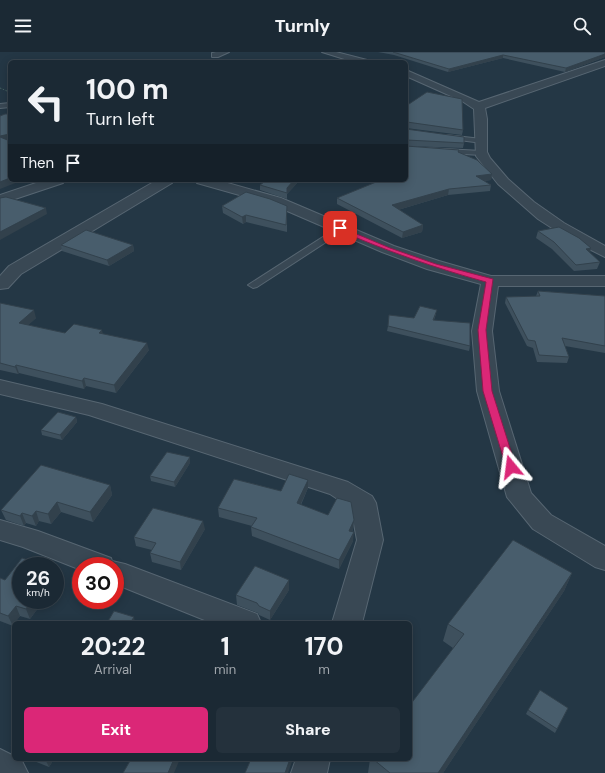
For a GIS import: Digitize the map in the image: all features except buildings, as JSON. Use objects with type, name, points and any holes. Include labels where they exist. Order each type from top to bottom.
[{"type":"street","points":[[215,55],[225,52]]},
{"type":"street","points":[[326,52],[355,60]]},
{"type":"street","points":[[365,60],[374,55]]},
{"type":"street","points":[[479,107],[603,59]]},
{"type":"street","points":[[408,74],[466,99],[479,107],[482,115],[482,147],[501,179],[523,200],[585,242],[605,252]]},
{"type":"street","points":[[0,200],[52,182]]},
{"type":"street","points":[[0,285],[15,270],[164,182]]},
{"type":"street","points":[[209,182],[276,201],[388,249],[434,265],[490,281],[605,281]]},
{"type":"street","points":[[490,281],[482,330],[488,391],[520,497],[542,522],[605,560]]},
{"type":"street","points":[[0,387],[94,408],[339,488],[363,503],[370,540],[349,621]]},
{"type":"street","points":[[0,530],[29,538],[78,557]]},
{"type":"street","points":[[124,576],[241,621]]},
{"type":"street","points":[[309,773],[312,761]]},
{"type":"street","points":[[0,767],[10,773]]},
{"type":"lane","points":[[439,137],[482,147]]},
{"type":"lane","points":[[408,149],[482,147]]},
{"type":"lane","points":[[253,285],[340,228]]},
{"type":"route","points":[[340,228],[388,249],[434,265],[490,281],[482,330],[488,391],[511,467]]}]
